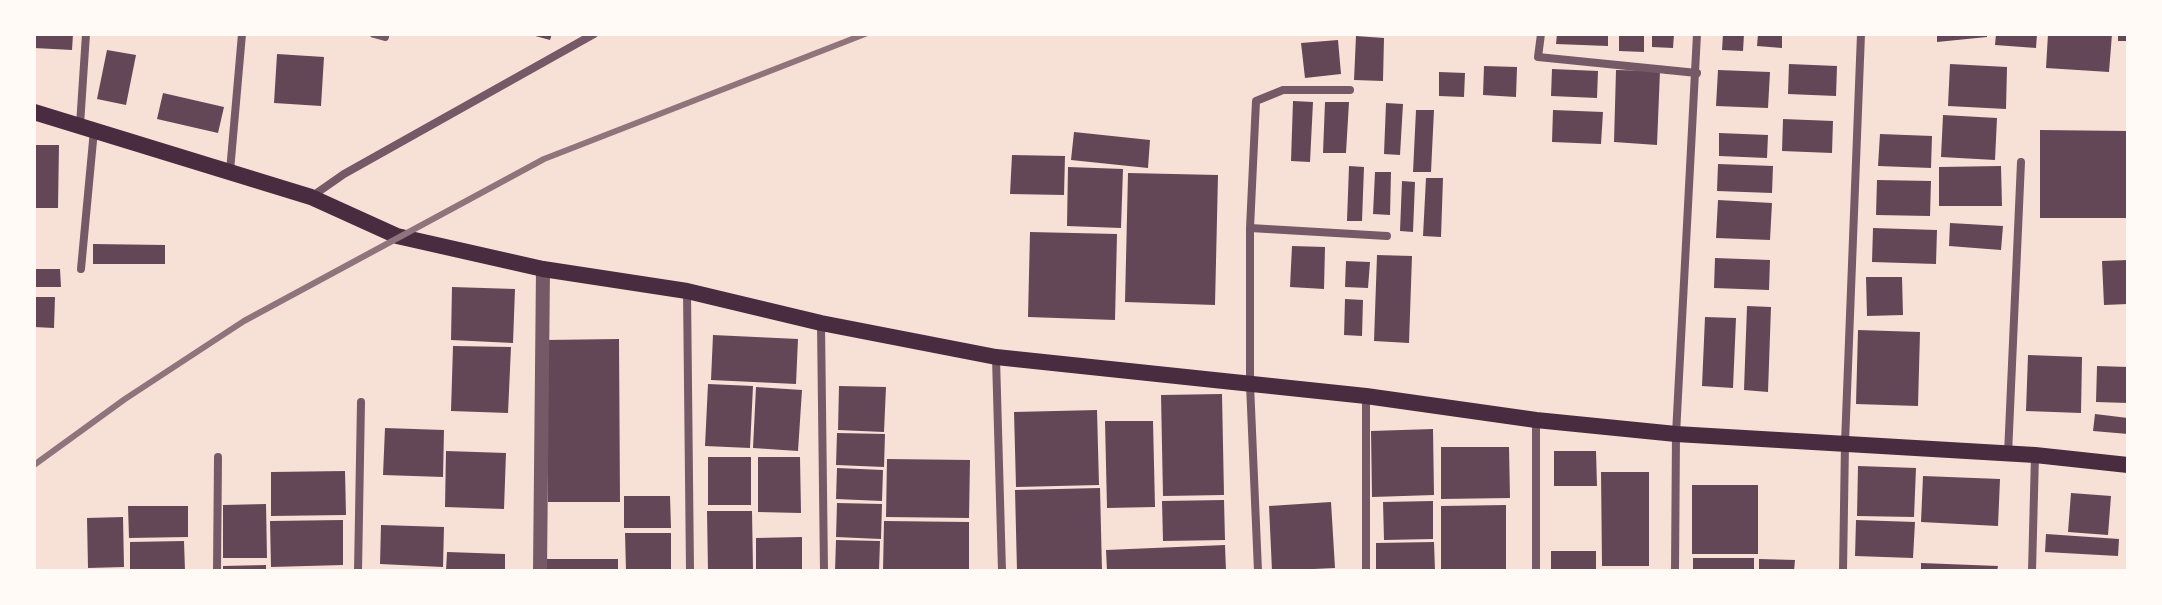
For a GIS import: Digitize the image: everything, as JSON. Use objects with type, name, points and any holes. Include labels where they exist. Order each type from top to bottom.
[{"type":"main road","points":[[34,112],[311,197],[397,236],[543,269],[687,291],[821,323],[996,357],[1366,396],[1536,420],[1676,434],[2035,455],[2128,465]]},
{"type":"street","points":[[81,269],[87,128],[86,34]]},
{"type":"street","points":[[230,172],[242,34]]},
{"type":"street","points":[[374,34],[385,37]]},
{"type":"street","points":[[311,197],[344,174],[594,34]]},
{"type":"street","points":[[1541,34],[1538,57],[1697,73]]},
{"type":"street","points":[[1675,571],[1676,434],[1697,34]]},
{"type":"street","points":[[1843,571],[1861,34]]},
{"type":"street","points":[[1258,571],[1250,384],[1250,228],[1256,101],[1283,90],[1350,90]]},
{"type":"street","points":[[2008,454],[2021,162]]},
{"type":"street","points":[[1250,228],[1387,236]]},
{"type":"street","points":[[540,571],[543,269]]},
{"type":"street","points":[[687,291],[690,571]]},
{"type":"street","points":[[821,323],[824,571]]},
{"type":"street","points":[[996,357],[1002,571]]},
{"type":"street","points":[[1366,396],[1366,571]]},
{"type":"street","points":[[358,571],[361,402]]},
{"type":"street","points":[[1536,420],[1536,571]]},
{"type":"street","points":[[2032,571],[2035,455]]},
{"type":"street","points":[[217,571],[218,457]]},
{"type":"building","points":[[34,34],[73,34],[72,50],[34,48]]},
{"type":"building","points":[[528,34],[552,34],[550,40]]},
{"type":"building","points":[[1557,34],[1608,34],[1608,46],[1556,44]]},
{"type":"building","points":[[1619,34],[1644,34],[1644,52],[1619,51]]},
{"type":"building","points":[[1652,34],[1674,34],[1673,48],[1652,47]]},
{"type":"building","points":[[1723,34],[1744,34],[1743,51],[1722,50]]},
{"type":"building","points":[[1758,34],[1782,34],[1782,48],[1757,46]]},
{"type":"building","points":[[1937,34],[1987,34],[1987,37],[1937,42]]},
{"type":"building","points":[[1996,34],[2037,34],[2036,48],[1995,45]]},
{"type":"building","points":[[2048,34],[2112,34],[2109,72],[2046,68]]},
{"type":"building","points":[[2118,34],[2128,34],[2128,41],[2118,41]]},
{"type":"building","points":[[1356,36],[1384,38],[1383,81],[1354,80]]},
{"type":"building","points":[[1338,40],[1341,74],[1305,78],[1301,43]]},
{"type":"building","points":[[107,50],[136,55],[126,105],[97,99]]},
{"type":"building","points":[[277,54],[324,57],[321,106],[274,103]]},
{"type":"building","points":[[1789,64],[1837,66],[1836,96],[1788,94]]},
{"type":"building","points":[[1950,64],[2007,67],[2006,109],[1948,106]]},
{"type":"building","points":[[1484,66],[1517,67],[1516,97],[1483,95]]},
{"type":"building","points":[[1552,69],[1598,71],[1597,98],[1551,96]]},
{"type":"building","points":[[1616,70],[1660,71],[1657,145],[1614,142]]},
{"type":"building","points":[[1718,70],[1770,72],[1768,108],[1716,106]]},
{"type":"building","points":[[1439,72],[1465,73],[1464,97],[1439,96]]},
{"type":"building","points":[[163,93],[224,107],[218,133],[157,119]]},
{"type":"building","points":[[1293,101],[1313,102],[1310,162],[1291,161]]},
{"type":"building","points":[[1325,102],[1349,102],[1346,153],[1323,153]]},
{"type":"building","points":[[1386,103],[1403,104],[1400,155],[1384,154]]},
{"type":"building","points":[[1416,110],[1434,110],[1431,172],[1413,172]]},
{"type":"building","points":[[1553,110],[1603,112],[1601,144],[1552,142]]},
{"type":"building","points":[[1943,115],[1997,118],[1995,160],[1941,157]]},
{"type":"building","points":[[1783,119],[1833,121],[1832,153],[1782,151]]},
{"type":"building","points":[[2040,130],[2128,131],[2128,218],[2040,218]]},
{"type":"building","points":[[1074,132],[1150,140],[1148,168],[1071,160]]},
{"type":"building","points":[[1719,133],[1768,135],[1767,158],[1719,156]]},
{"type":"building","points":[[1880,134],[1932,136],[1931,168],[1878,166]]},
{"type":"building","points":[[34,145],[59,145],[58,208],[34,208]]},
{"type":"building","points":[[1012,155],[1065,156],[1064,195],[1010,194]]},
{"type":"building","points":[[1718,164],[1773,166],[1772,193],[1717,191]]},
{"type":"building","points":[[1349,166],[1364,167],[1362,221],[1347,221]]},
{"type":"building","points":[[2001,166],[2002,206],[1939,206],[1939,167]]},
{"type":"building","points":[[1068,167],[1123,169],[1121,228],[1067,226]]},
{"type":"building","points":[[1375,172],[1391,172],[1390,215],[1373,214]]},
{"type":"building","points":[[1128,173],[1218,175],[1215,305],[1125,302]]},
{"type":"building","points":[[1426,178],[1443,178],[1441,237],[1423,236]]},
{"type":"building","points":[[1877,180],[1931,181],[1930,216],[1876,215]]},
{"type":"building","points":[[1402,181],[1415,182],[1413,232],[1400,231]]},
{"type":"building","points":[[1718,200],[1772,203],[1770,240],[1716,238]]},
{"type":"building","points":[[1950,223],[2003,226],[2001,250],[1949,246]]},
{"type":"building","points":[[1873,228],[1937,230],[1936,264],[1872,262]]},
{"type":"building","points":[[1030,232],[1117,234],[1115,320],[1028,317]]},
{"type":"building","points":[[93,244],[165,245],[165,264],[93,264]]},
{"type":"building","points":[[1292,246],[1325,247],[1324,289],[1290,287]]},
{"type":"building","points":[[1377,255],[1412,256],[1409,343],[1374,341]]},
{"type":"building","points":[[1715,258],[1770,260],[1769,290],[1714,288]]},
{"type":"building","points":[[2128,260],[2128,304],[2104,305],[2102,261]]},
{"type":"building","points":[[1346,261],[1370,262],[1368,288],[1345,287]]},
{"type":"building","points":[[34,269],[60,269],[61,287],[34,287]]},
{"type":"building","points":[[1866,277],[1902,277],[1903,315],[1867,316]]},
{"type":"building","points":[[452,287],[515,289],[513,343],[451,340]]},
{"type":"building","points":[[34,297],[55,297],[54,328],[34,327]]},
{"type":"building","points":[[1345,299],[1363,300],[1362,336],[1344,335]]},
{"type":"building","points":[[1747,306],[1771,307],[1768,392],[1744,390]]},
{"type":"building","points":[[1705,317],[1736,318],[1733,388],[1702,386]]},
{"type":"building","points":[[1858,330],[1920,332],[1918,406],[1856,404]]},
{"type":"building","points":[[713,335],[798,339],[796,384],[711,380]]},
{"type":"building","points":[[619,339],[620,502],[548,502],[546,340]]},
{"type":"building","points":[[453,346],[511,347],[508,413],[451,411]]},
{"type":"building","points":[[2028,355],[2082,357],[2081,413],[2026,411]]},
{"type":"building","points":[[2097,366],[2128,367],[2128,403],[2096,402]]},
{"type":"building","points":[[708,384],[753,386],[750,448],[705,446]]},
{"type":"building","points":[[839,386],[886,387],[884,432],[838,430]]},
{"type":"building","points":[[756,387],[802,390],[798,451],[753,448]]},
{"type":"building","points":[[1222,394],[1224,495],[1163,496],[1161,395]]},
{"type":"building","points":[[1097,410],[1099,485],[1016,487],[1014,412]]},
{"type":"building","points":[[2095,414],[2128,418],[2128,434],[2093,431]]},
{"type":"building","points":[[1105,421],[1153,421],[1155,507],[1107,508]]},
{"type":"building","points":[[385,428],[444,430],[443,477],[383,475]]},
{"type":"building","points":[[1433,429],[1434,495],[1372,497],[1371,431]]},
{"type":"building","points":[[837,433],[885,434],[884,467],[836,465]]},
{"type":"building","points":[[1441,447],[1509,447],[1510,498],[1441,499]]},
{"type":"building","points":[[446,451],[506,453],[504,509],[445,507]]},
{"type":"building","points":[[1554,451],[1596,451],[1597,486],[1554,486]]},
{"type":"building","points":[[708,457],[751,457],[751,505],[708,505]]},
{"type":"building","points":[[758,457],[800,457],[801,513],[758,512]]},
{"type":"building","points":[[887,459],[970,460],[969,518],[886,517]]},
{"type":"building","points":[[1858,466],[1916,468],[1914,517],[1857,516]]},
{"type":"building","points":[[837,468],[883,470],[882,501],[836,499]]},
{"type":"building","points":[[345,471],[346,515],[271,516],[271,472]]},
{"type":"building","points":[[1601,472],[1649,472],[1649,566],[1602,566]]},
{"type":"building","points":[[1923,476],[2000,479],[1998,526],[1921,522]]},
{"type":"building","points":[[1692,485],[1758,485],[1758,554],[1692,554]]},
{"type":"building","points":[[1100,488],[1102,571],[1017,571],[1015,490]]},
{"type":"building","points":[[2071,493],[2111,496],[2108,535],[2068,532]]},
{"type":"building","points":[[624,496],[670,496],[671,528],[624,528]]},
{"type":"building","points":[[1224,500],[1225,540],[1163,541],[1162,501]]},
{"type":"building","points":[[1433,501],[1433,539],[1384,540],[1383,502]]},
{"type":"building","points":[[1331,502],[1335,568],[1272,571],[1269,506]]},
{"type":"building","points":[[837,503],[882,504],[881,539],[836,537]]},
{"type":"building","points":[[266,504],[267,558],[223,558],[223,505]]},
{"type":"building","points":[[1506,505],[1506,571],[1441,571],[1441,506]]},
{"type":"building","points":[[128,506],[188,506],[188,537],[129,538]]},
{"type":"building","points":[[707,511],[752,511],[753,571],[708,571]]},
{"type":"building","points":[[123,517],[124,567],[88,568],[87,518]]},
{"type":"building","points":[[343,520],[343,565],[271,567],[270,521]]},
{"type":"building","points":[[1856,520],[1915,522],[1913,558],[1855,556]]},
{"type":"building","points":[[884,521],[969,522],[969,571],[883,571]]},
{"type":"building","points":[[381,525],[444,527],[443,567],[380,564]]},
{"type":"building","points":[[625,533],[671,533],[671,571],[626,571]]},
{"type":"building","points":[[2046,534],[2119,539],[2118,556],[2045,552]]},
{"type":"building","points":[[802,537],[802,571],[756,571],[756,538]]},
{"type":"building","points":[[836,540],[880,541],[879,571],[835,571]]},
{"type":"building","points":[[184,541],[185,571],[130,571],[130,542]]},
{"type":"building","points":[[1434,542],[1435,571],[1376,571],[1376,543]]},
{"type":"building","points":[[1225,545],[1226,571],[1107,571],[1106,550]]},
{"type":"building","points":[[1551,551],[1596,551],[1596,571],[1551,571]]},
{"type":"building","points":[[447,552],[505,554],[505,571],[446,571]]},
{"type":"building","points":[[1693,558],[1754,558],[1754,571],[1693,571]]},
{"type":"building","points":[[546,559],[618,559],[618,571],[546,571]]},
{"type":"building","points":[[1759,559],[1795,560],[1794,571],[1759,571]]},
{"type":"building","points":[[1921,563],[1998,566],[1997,571],[1921,571]]},
{"type":"building","points":[[266,565],[266,571],[223,571],[223,566]]},
{"type":"railway","points":[[34,465],[125,399],[244,321],[544,159],[865,34]]}]
